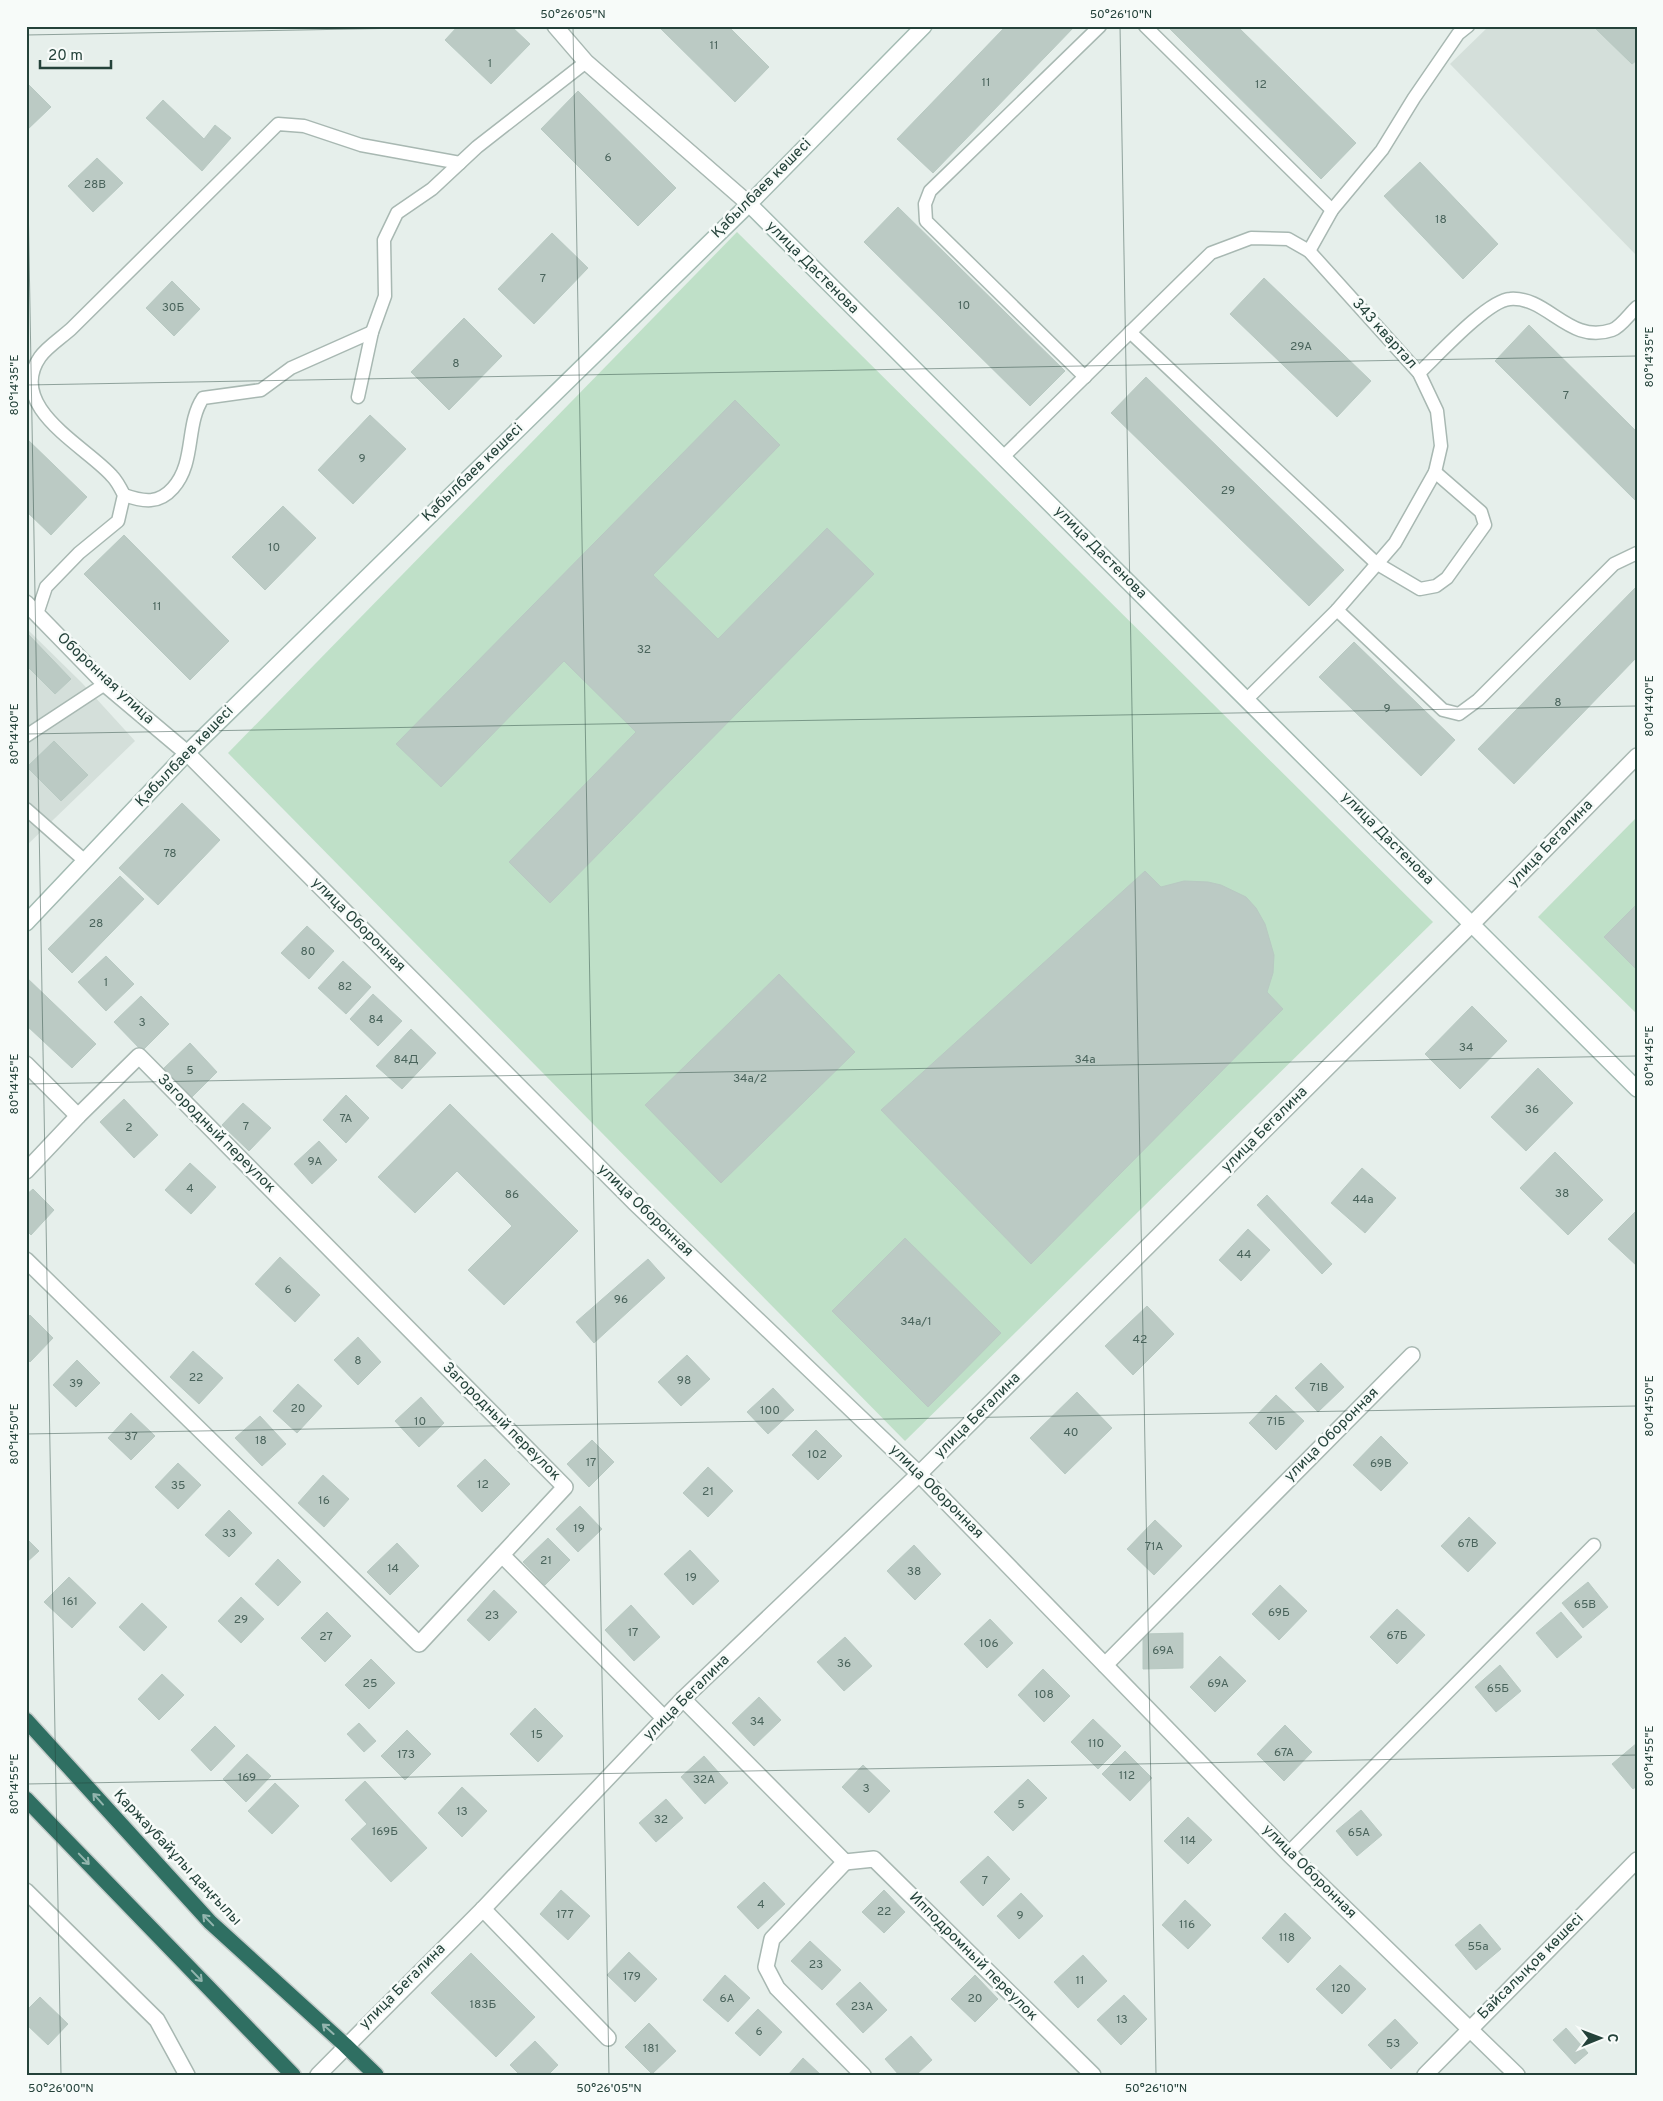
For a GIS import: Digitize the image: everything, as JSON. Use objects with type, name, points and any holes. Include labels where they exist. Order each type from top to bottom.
[{"type":"highway","name":"Қаржаубайұлы даңғылы","points":[[26,1720],[210,1922],[346,2045],[376,2075]]},
{"type":"highway","points":[[26,1799],[293,2075]]},
{"type":"street","name":"улица Дастенова","points":[[555,26],[586,62],[749,204],[1637,1089]]},
{"type":"street","name":"Қабылбаев көшесі","points":[[26,923],[187,753],[749,204],[924,26]]},
{"type":"street","name":"Оборонная улица","points":[[31,608],[105,684],[187,753]]},
{"type":"street","name":"улица Оборонная","points":[[187,753],[634,1202],[919,1474],[1288,1853],[1517,2075]]},
{"type":"street","name":"улица Бегалина","points":[[318,2075],[483,1909],[683,1699],[919,1474],[1472,924],[1637,756]]},
{"type":"street","name":"Загородный переулок","points":[[26,1170],[139,1056],[565,1487],[419,1644],[26,1260]]},
{"type":"street","points":[[26,1064],[78,1116]]},
{"type":"street","name":"улица Оборонная","points":[[1105,1665],[1412,1355]]},
{"type":"street","points":[[502,1555],[665,1719]]},
{"type":"street","points":[[683,1699],[845,1862],[772,1939],[766,1967],[777,1988],[863,2075]]},
{"type":"street","name":"Ипподромный переулок","points":[[845,1862],[874,1859],[1093,2075]]},
{"type":"street","name":"Байсалықов көшесі","points":[[1425,2075],[1637,1860]]},
{"type":"street","points":[[26,1891],[156,2020],[187,2075]]},
{"type":"street","points":[[483,1909],[608,2038]]},
{"type":"lane","points":[[1085,377],[926,221],[925,204],[930,191],[1100,26]]},
{"type":"lane","points":[[1145,26],[1332,210]]},
{"type":"lane","points":[[1308,251],[1332,210],[1382,150],[1458,34],[1468,26]]},
{"type":"lane","points":[[358,397],[372,332],[385,296],[384,240],[398,213],[432,189],[477,147],[586,62]]},
{"type":"lane","points":[[372,332],[290,368],[261,390],[203,398],[196,409],[190,450],[181,478],[164,497],[142,501],[124,495],[112,476],[53,426],[35,398],[31,378],[40,357],[71,329],[278,124],[304,126],[361,146],[460,163]]},
{"type":"lane","name":"343 квартал","points":[[1130,332],[1211,253],[1251,238],[1288,239],[1308,251],[1420,373],[1437,411],[1441,446],[1435,472],[1395,543],[1337,610],[1246,700]]},
{"type":"lane","points":[[1420,373],[1490,306],[1510,299],[1531,302],[1576,330],[1597,333],[1614,330],[1637,306]]},
{"type":"lane","points":[[1003,457],[1130,332],[1376,563],[1420,589],[1436,586],[1448,578],[1485,525],[1481,512],[1435,472]]},
{"type":"lane","points":[[31,608],[46,587],[78,553],[118,521],[124,495]]},
{"type":"lane","points":[[1337,610],[1443,710],[1459,714],[1478,700],[1614,564],[1637,552]]},
{"type":"lane","points":[[26,736],[105,684]]},
{"type":"lane","points":[[26,810],[85,861]]},
{"type":"lane","points":[[1288,1853],[1594,1546]]},
{"type":"shaded area","points":[[1489,26],[1637,26],[1637,256],[1450,64]]},
{"type":"shaded area","points":[[26,628],[82,683],[135,741],[26,846]]},
{"type":"green space","points":[[737,232],[1433,922],[905,1441],[228,753]]},
{"type":"green space","points":[[1637,817],[1637,1014],[1538,917]]},
{"type":"building","points":[[458,26],[511,26],[530,44],[491,84],[445,40]]},
{"type":"building","points":[[658,26],[728,26],[769,67],[735,102]]},
{"type":"building","points":[[1006,26],[1075,26],[933,173],[897,139]]},
{"type":"building","points":[[1167,26],[1237,26],[1356,143],[1321,179]]},
{"type":"building","points":[[1593,26],[1637,26],[1637,60],[1632,64]]},
{"type":"building","points":[[26,82],[51,107],[26,131]]},
{"type":"building","points":[[578,91],[676,188],[638,226],[541,129]]},
{"type":"building","points":[[163,100],[204,139],[215,125],[231,138],[202,171],[146,118]]},
{"type":"building","points":[[97,158],[123,183],[93,212],[68,186]]},
{"type":"building","points":[[1420,162],[1498,244],[1463,279],[1384,196]]},
{"type":"building","points":[[898,207],[1065,371],[1030,406],[864,242]]},
{"type":"building","points":[[552,233],[588,268],[534,324],[498,289]]},
{"type":"building","points":[[1264,278],[1371,381],[1337,417],[1230,314]]},
{"type":"building","points":[[172,281],[200,309],[174,336],[146,308]]},
{"type":"building","points":[[464,318],[502,356],[449,410],[411,372]]},
{"type":"building","points":[[1529,325],[1637,432],[1637,502],[1495,361]]},
{"type":"building","points":[[1146,377],[1344,570],[1309,606],[1111,413]]},
{"type":"building","points":[[735,400],[780,445],[653,575],[718,639],[827,528],[874,574],[550,903],[509,862],[636,732],[564,661],[441,787],[396,744]]},
{"type":"building","points":[[370,415],[406,449],[353,504],[318,470]]},
{"type":"building","points":[[26,438],[87,497],[51,535],[26,511]]},
{"type":"building","points":[[283,506],[316,538],[265,590],[232,557]]},
{"type":"building","points":[[124,535],[229,641],[190,680],[84,574]]},
{"type":"building","points":[[1637,586],[1637,657],[1514,784],[1478,749]]},
{"type":"building","points":[[26,632],[71,679],[55,694],[26,665]]},
{"type":"building","points":[[1354,642],[1455,740],[1421,776],[1319,677]]},
{"type":"building","points":[[54,741],[88,775],[61,801],[27,767]]},
{"type":"building","points":[[182,803],[220,840],[158,905],[119,868]]},
{"type":"building","points":[[1145,871],[1161,887],[1184,881],[1208,882],[1221,885],[1246,897],[1256,908],[1265,924],[1274,955],[1273,973],[1267,992],[1283,1009],[1031,1264],[881,1110]]},
{"type":"building","points":[[120,876],[144,899],[72,973],[48,949]]},
{"type":"building","points":[[1637,904],[1637,970],[1604,937]]},
{"type":"building","points":[[307,926],[334,951],[309,979],[281,953]]},
{"type":"building","points":[[106,956],[134,984],[106,1011],[78,982]]},
{"type":"building","points":[[343,961],[371,987],[346,1014],[318,988]]},
{"type":"building","points":[[779,974],[855,1052],[721,1183],[645,1105]]},
{"type":"building","points":[[26,977],[96,1044],[72,1068],[26,1025]]},
{"type":"building","points":[[373,994],[402,1021],[378,1046],[350,1019]]},
{"type":"building","points":[[141,996],[169,1024],[142,1051],[114,1022]]},
{"type":"building","points":[[1472,1006],[1507,1041],[1460,1089],[1425,1054]]},
{"type":"building","points":[[411,1029],[436,1053],[402,1089],[376,1066]]},
{"type":"building","points":[[190,1043],[217,1072],[190,1099],[162,1070]]},
{"type":"building","points":[[1538,1068],[1573,1103],[1526,1151],[1491,1117]]},
{"type":"building","points":[[346,1095],[369,1118],[346,1143],[323,1120]]},
{"type":"building","points":[[124,1099],[158,1135],[134,1158],[100,1122]]},
{"type":"building","points":[[243,1103],[271,1128],[249,1151],[222,1125]]},
{"type":"building","points":[[450,1104],[578,1231],[504,1305],[468,1270],[512,1226],[457,1171],[415,1213],[378,1177]]},
{"type":"building","points":[[319,1141],[337,1160],[312,1184],[294,1164]]},
{"type":"building","points":[[1555,1152],[1603,1200],[1568,1235],[1520,1188]]},
{"type":"building","points":[[190,1163],[216,1187],[191,1214],[165,1190]]},
{"type":"building","points":[[1362,1168],[1396,1198],[1365,1233],[1331,1203]]},
{"type":"building","points":[[33,1189],[54,1210],[31,1235],[26,1230],[26,1195]]},
{"type":"building","points":[[1267,1195],[1332,1264],[1322,1274],[1257,1205]]},
{"type":"building","points":[[1637,1210],[1637,1266],[1608,1239]]},
{"type":"building","points":[[1248,1229],[1270,1250],[1241,1281],[1219,1260]]},
{"type":"building","points":[[905,1238],[1001,1333],[928,1407],[832,1311]]},
{"type":"building","points":[[280,1257],[320,1295],[295,1322],[255,1284]]},
{"type":"building","points":[[648,1259],[665,1278],[594,1343],[576,1322]]},
{"type":"building","points":[[1147,1306],[1174,1334],[1133,1375],[1105,1346]]},
{"type":"building","points":[[30,1315],[53,1338],[30,1362],[26,1358],[26,1319]]},
{"type":"building","points":[[358,1337],[381,1362],[358,1385],[334,1360]]},
{"type":"building","points":[[193,1351],[223,1378],[199,1404],[170,1377]]},
{"type":"building","points":[[687,1355],[710,1379],[681,1406],[658,1382]]},
{"type":"building","points":[[77,1360],[100,1383],[76,1407],[53,1385]]},
{"type":"building","points":[[1321,1363],[1344,1387],[1318,1412],[1295,1388]]},
{"type":"building","points":[[298,1384],[322,1406],[297,1433],[273,1411]]},
{"type":"building","points":[[773,1388],[794,1410],[768,1434],[747,1412]]},
{"type":"building","points":[[1077,1392],[1112,1428],[1065,1474],[1030,1438]]},
{"type":"building","points":[[1276,1395],[1304,1421],[1276,1450],[1249,1423]]},
{"type":"building","points":[[421,1397],[444,1423],[419,1447],[395,1421]]},
{"type":"building","points":[[131,1413],[155,1436],[131,1460],[108,1438]]},
{"type":"building","points":[[260,1416],[286,1444],[262,1466],[235,1438]]},
{"type":"building","points":[[816,1430],[842,1456],[818,1480],[792,1455]]},
{"type":"building","points":[[1381,1436],[1408,1463],[1381,1491],[1353,1465]]},
{"type":"building","points":[[592,1440],[614,1462],[589,1487],[567,1464]]},
{"type":"building","points":[[485,1459],[510,1484],[482,1512],[457,1486]]},
{"type":"building","points":[[178,1463],[201,1485],[178,1509],[155,1487]]},
{"type":"building","points":[[708,1467],[733,1491],[708,1517],[683,1493]]},
{"type":"building","points":[[323,1475],[349,1499],[324,1527],[298,1503]]},
{"type":"building","points":[[580,1506],[602,1529],[578,1552],[556,1529]]},
{"type":"building","points":[[229,1510],[252,1533],[229,1557],[205,1535]]},
{"type":"building","points":[[1469,1517],[1496,1543],[1468,1572],[1441,1546]]},
{"type":"building","points":[[1155,1520],[1182,1546],[1154,1575],[1127,1549]]},
{"type":"building","points":[[26,1538],[39,1551],[26,1563]]},
{"type":"building","points":[[548,1538],[570,1560],[545,1585],[523,1562]]},
{"type":"building","points":[[397,1543],[419,1566],[390,1595],[367,1572]]},
{"type":"building","points":[[914,1545],[941,1574],[915,1600],[887,1571]]},
{"type":"building","points":[[690,1550],[719,1581],[693,1605],[664,1574]]},
{"type":"building","points":[[278,1559],[301,1582],[278,1606],[255,1584]]},
{"type":"building","points":[[69,1577],[96,1603],[72,1628],[44,1602]]},
{"type":"building","points":[[1588,1582],[1608,1607],[1583,1628],[1562,1603]]},
{"type":"building","points":[[1280,1585],[1307,1611],[1279,1640],[1252,1614]]},
{"type":"building","points":[[494,1590],[517,1612],[489,1641],[467,1620]]},
{"type":"building","points":[[241,1597],[264,1619],[241,1643],[218,1621]]},
{"type":"building","points":[[142,1603],[167,1627],[144,1651],[119,1627]]},
{"type":"building","points":[[631,1605],[660,1637],[634,1661],[605,1630]]},
{"type":"building","points":[[1397,1609],[1425,1635],[1397,1664],[1370,1637]]},
{"type":"building","points":[[327,1612],[351,1636],[325,1662],[301,1638]]},
{"type":"building","points":[[1561,1612],[1582,1637],[1557,1658],[1536,1633]]},
{"type":"building","points":[[990,1619],[1013,1643],[987,1668],[964,1644]]},
{"type":"building","points":[[1183,1633],[1183,1668],[1143,1669],[1143,1634]]},
{"type":"building","points":[[845,1637],[872,1666],[844,1691],[817,1662]]},
{"type":"building","points":[[1220,1656],[1246,1681],[1215,1712],[1190,1687]]},
{"type":"building","points":[[371,1659],[395,1683],[369,1709],[345,1685]]},
{"type":"building","points":[[1500,1665],[1521,1691],[1496,1712],[1475,1687]]},
{"type":"building","points":[[1043,1669],[1070,1696],[1044,1722],[1018,1695]]},
{"type":"building","points":[[162,1674],[184,1695],[159,1720],[138,1699]]},
{"type":"building","points":[[759,1697],[781,1720],[754,1746],[732,1723]]},
{"type":"building","points":[[535,1708],[563,1736],[538,1762],[510,1734]]},
{"type":"building","points":[[1093,1719],[1121,1746],[1098,1769],[1071,1742]]},
{"type":"building","points":[[359,1723],[376,1741],[364,1752],[347,1734]]},
{"type":"building","points":[[1285,1725],[1312,1752],[1284,1781],[1257,1754]]},
{"type":"building","points":[[215,1726],[235,1746],[211,1771],[191,1750]]},
{"type":"building","points":[[407,1730],[431,1754],[405,1780],[381,1756]]},
{"type":"building","points":[[1637,1743],[1637,1786],[1633,1789],[1612,1764]]},
{"type":"building","points":[[1125,1751],[1152,1778],[1130,1801],[1102,1774]]},
{"type":"building","points":[[247,1754],[271,1776],[246,1802],[223,1779]]},
{"type":"building","points":[[704,1756],[728,1783],[705,1804],[681,1777]]},
{"type":"building","points":[[863,1765],[890,1791],[869,1813],[842,1787]]},
{"type":"building","points":[[1028,1779],[1047,1798],[1013,1831],[994,1812]]},
{"type":"building","points":[[365,1781],[427,1848],[391,1882],[351,1839],[367,1824],[345,1800]]},
{"type":"building","points":[[275,1783],[299,1806],[272,1834],[248,1811]]},
{"type":"building","points":[[462,1787],[487,1811],[462,1837],[438,1813]]},
{"type":"building","points":[[666,1799],[683,1818],[656,1842],[639,1823]]},
{"type":"building","points":[[1361,1810],[1382,1835],[1357,1856],[1336,1831]]},
{"type":"building","points":[[1188,1817],[1212,1840],[1188,1864],[1164,1841]]},
{"type":"building","points":[[988,1856],[1010,1879],[983,1906],[960,1882]]},
{"type":"building","points":[[764,1882],[785,1904],[758,1929],[737,1907]]},
{"type":"building","points":[[561,1890],[590,1916],[568,1940],[540,1914]]},
{"type":"building","points":[[884,1890],[905,1912],[884,1933],[862,1912]]},
{"type":"building","points":[[1021,1893],[1043,1916],[1019,1939],[997,1916]]},
{"type":"building","points":[[1185,1900],[1211,1925],[1188,1949],[1162,1925]]},
{"type":"building","points":[[1285,1913],[1311,1938],[1288,1963],[1262,1938]]},
{"type":"building","points":[[1480,1924],[1501,1949],[1476,1970],[1455,1945]]},
{"type":"building","points":[[810,1941],[841,1970],[822,1990],[791,1961]]},
{"type":"building","points":[[629,1952],[657,1979],[635,2002],[607,1975]]},
{"type":"building","points":[[471,1953],[535,2017],[496,2057],[431,1993]]},
{"type":"building","points":[[1083,1955],[1107,1981],[1078,2008],[1054,1982]]},
{"type":"building","points":[[1340,1965],[1366,1989],[1342,2014],[1316,1989]]},
{"type":"building","points":[[725,1975],[750,1998],[728,2022],[703,2000]]},
{"type":"building","points":[[975,1975],[998,1999],[975,2022],[951,1999]]},
{"type":"building","points":[[860,1982],[887,2010],[863,2033],[836,2004]]},
{"type":"building","points":[[1124,1995],[1147,2019],[1121,2045],[1097,2020]]},
{"type":"building","points":[[40,1997],[68,2024],[48,2045],[26,2024],[26,2011]]},
{"type":"building","points":[[758,2009],[782,2032],[760,2056],[735,2033]]},
{"type":"building","points":[[1395,2019],[1418,2043],[1391,2069],[1368,2045]]},
{"type":"building","points":[[649,2023],[676,2051],[652,2074],[625,2047]]},
{"type":"building","points":[[1566,2028],[1588,2053],[1575,2064],[1553,2040]]},
{"type":"building","points":[[911,2036],[932,2060],[916,2075],[899,2075],[885,2059]]},
{"type":"building","points":[[535,2041],[558,2065],[548,2075],[520,2075],[510,2065]]},
{"type":"building","points":[[803,2058],[821,2075],[788,2075]]}]
